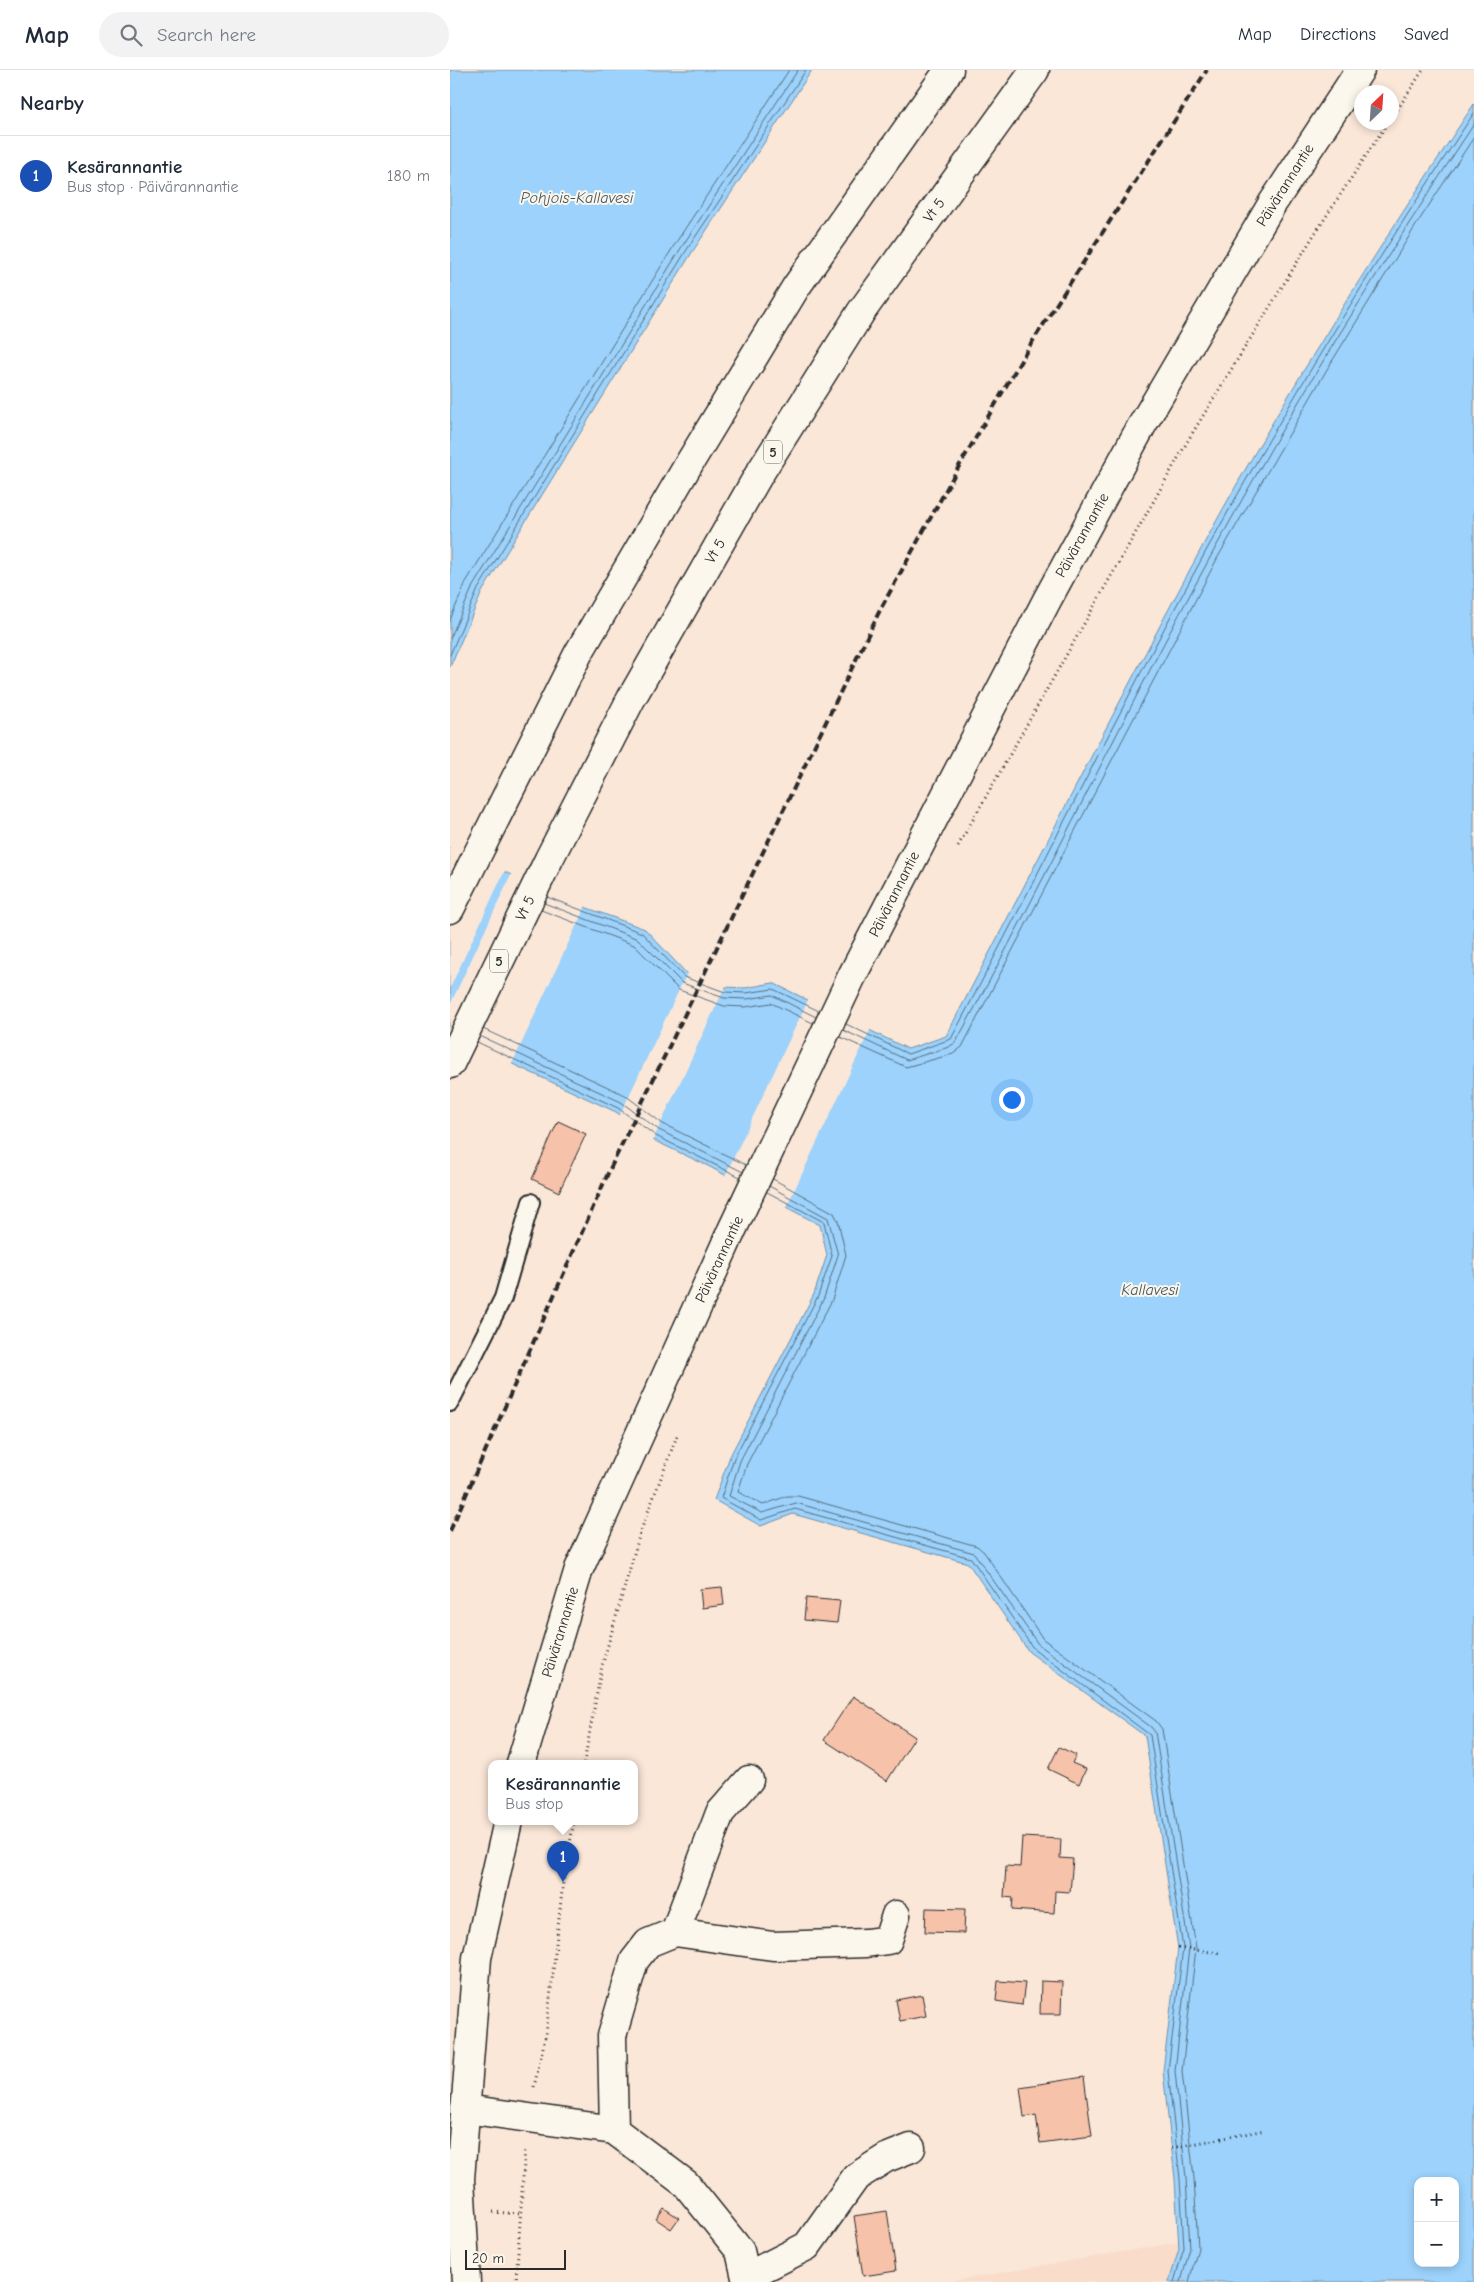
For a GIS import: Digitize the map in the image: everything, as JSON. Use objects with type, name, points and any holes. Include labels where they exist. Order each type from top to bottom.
[{"type":"main road","points":[[450,909],[578,654],[695,453],[796,287],[949,70]]},
{"type":"main road","name":"Vt 5","points":[[450,1064],[549,859],[631,700],[758,476],[861,312],[1035,70]]},
{"type":"main road","name":"Päivärannantie","points":[[522,1760],[579,1569],[732,1230],[852,976],[1042,609],[1141,427],[1272,204],[1360,70]]},
{"type":"main road","points":[[675,1932],[720,1813],[749,1780]]},
{"type":"main road","points":[[466,2282],[460,2179],[477,1958],[507,1825]]},
{"type":"main road","points":[[614,2130],[612,2036],[634,1961],[648,1943],[675,1932],[773,1946],[866,1943],[888,1940],[896,1915]]},
{"type":"main road","points":[[465,2109],[614,2130],[686,2184],[740,2251],[747,2279],[807,2246],[856,2177],[886,2158],[911,2148]]},
{"type":"lane","points":[[450,1403],[503,1298],[530,1202]]},
{"type":"path","points":[[1399,107],[1423,70]]},
{"type":"path","points":[[955,851],[1190,437],[1312,238],[1383,130]]},
{"type":"path","points":[[585,1760],[604,1657],[640,1533],[680,1426]]},
{"type":"path","points":[[516,2282],[527,2117],[546,2034],[563,1882],[573,1825]]},
{"type":"path","points":[[1178,1948],[1219,1953]]},
{"type":"path","points":[[1172,2148],[1265,2130]]},
{"type":"shaded area","points":[[1179,2242],[1179,2249],[1169,2282],[948,2282]]},
{"type":"water","name":"Pohjois-Kallavesi","points":[[450,70],[812,70],[691,254],[482,592],[450,667]]},
{"type":"water","name":"Kallavesi","points":[[1474,104],[1474,2282],[1169,2282],[1179,2249],[1175,2179],[1163,2071],[1178,1948],[1145,1736],[1029,1652],[968,1563],[793,1514],[761,1526],[714,1500],[730,1456],[814,1294],[827,1255],[820,1225],[708,1166],[653,1140],[616,1112],[450,1035],[450,847],[568,901],[645,929],[686,973],[725,987],[745,988],[773,983],[908,1049],[946,1036],[1201,549],[1265,435],[1367,268]]},
{"type":"pier","points":[[450,844],[505,870],[450,988]]},
{"type":"pier","points":[[512,873],[586,905],[511,1066],[450,1037],[450,1005]]},
{"type":"pier","points":[[688,971],[726,985],[652,1142],[619,1117]]},
{"type":"pier","points":[[809,998],[871,1028],[785,1210],[724,1178]]},
{"type":"building","points":[[558,1121],[586,1134],[559,1192],[532,1179]]},
{"type":"building","points":[[722,1587],[724,1605],[702,1608],[700,1589]]},
{"type":"building","points":[[806,1598],[840,1601],[837,1623],[804,1620]]},
{"type":"building","points":[[853,1696],[915,1737],[887,1781],[824,1740]]},
{"type":"building","points":[[1059,1747],[1076,1755],[1072,1763],[1086,1769],[1079,1784],[1048,1769]]},
{"type":"building","points":[[1022,1837],[1061,1839],[1060,1858],[1073,1859],[1070,1892],[1055,1891],[1054,1913],[1012,1910],[1013,1898],[1004,1897],[1006,1866],[1020,1867]]},
{"type":"building","points":[[926,1908],[965,1909],[964,1933],[925,1932]]},
{"type":"building","points":[[998,1981],[1025,1983],[1022,2005],[996,2001]]},
{"type":"building","points":[[1041,1981],[1062,1982],[1061,2014],[1040,2014]]},
{"type":"building","points":[[922,1995],[926,2016],[900,2021],[896,2000]]},
{"type":"building","points":[[1084,2077],[1092,2136],[1040,2143],[1036,2115],[1024,2117],[1020,2087]]},
{"type":"building","points":[[664,2208],[679,2218],[671,2229],[656,2219]]},
{"type":"building","points":[[887,2211],[896,2271],[863,2276],[854,2216]]},
{"type":"railway","points":[[450,1531],[609,1171],[880,610],[958,468],[1029,347],[1207,70]]},
{"type":"place","name":"Kesärannantie","points":[[563,1882]]}]
